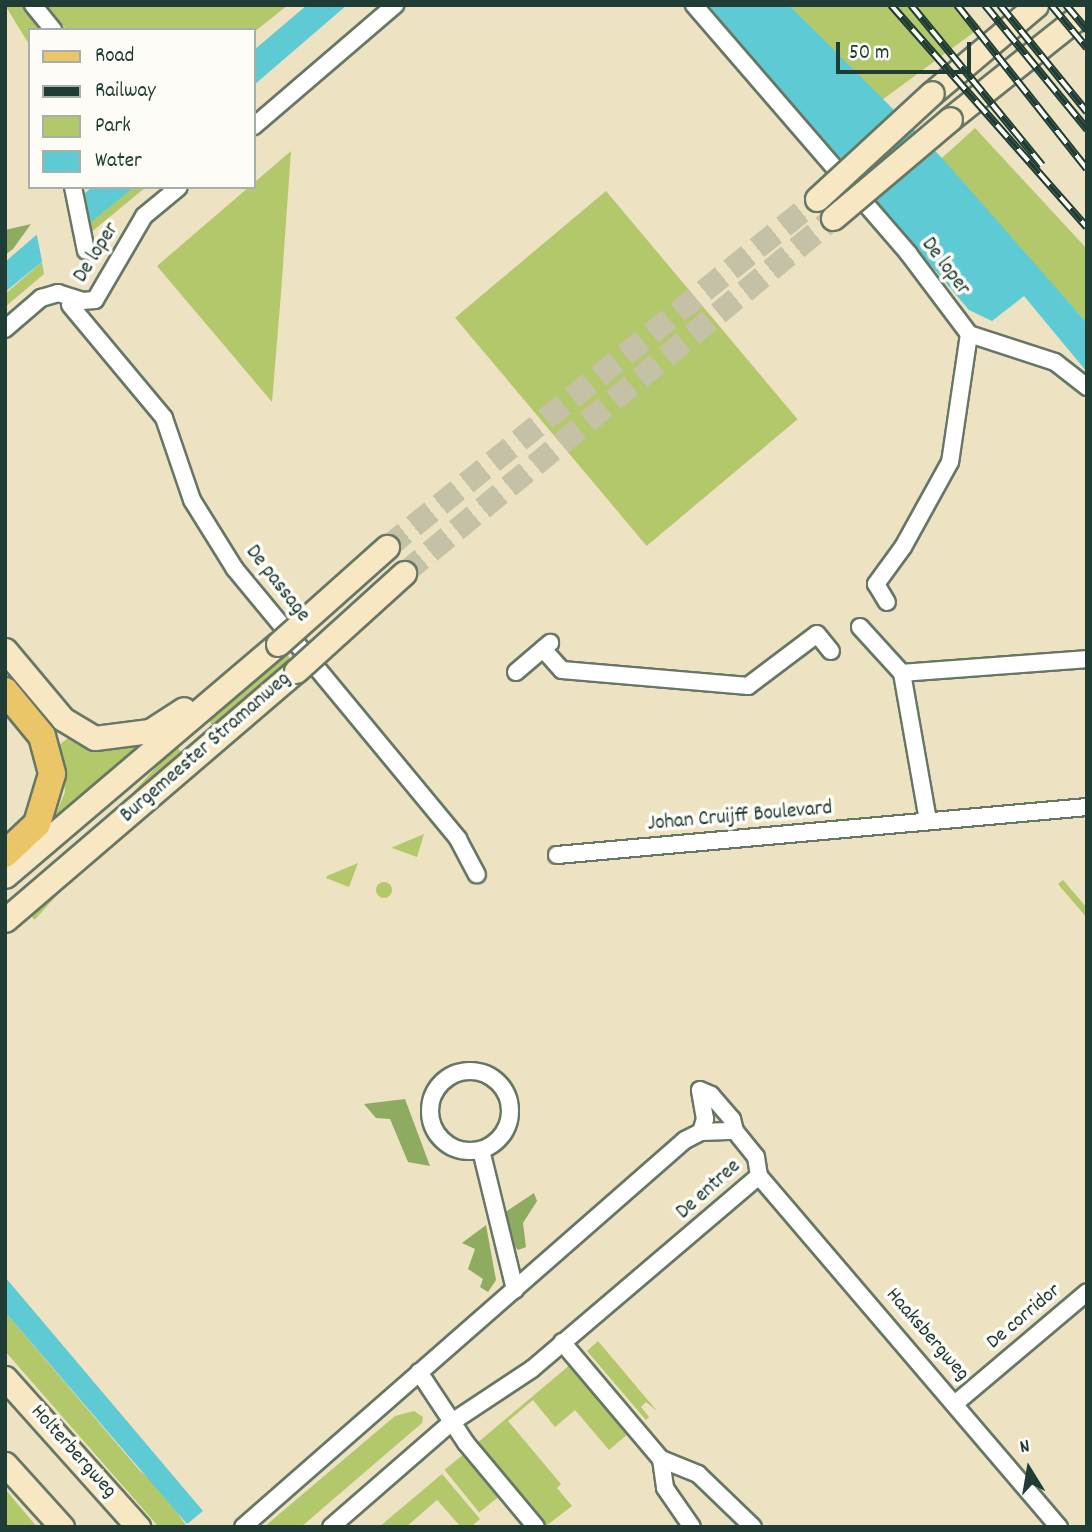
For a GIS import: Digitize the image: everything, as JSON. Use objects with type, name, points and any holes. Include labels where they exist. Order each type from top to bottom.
[{"type":"main road","points":[[817,199],[932,93],[1036,5]]},
{"type":"main road","points":[[833,218],[950,119],[1087,9]]},
{"type":"main road","name":"Burgemeester Stramanweg","points":[[5,876],[224,691],[387,547]]},
{"type":"main road","name":"Burgemeester Stramanweg","points":[[5,920],[296,671],[404,573]]},
{"type":"main road","name":"Burgemeester Stramanweg","points":[[5,650],[63,719],[95,738],[127,736],[167,723],[199,696],[224,691]]},
{"type":"main road","points":[[5,691],[42,736],[52,774],[45,807],[37,824],[5,854]]},
{"type":"main road","name":"Holterbergweg","points":[[5,1378],[138,1527]]},
{"type":"main road","points":[[5,1464],[62,1527]]},
{"type":"street","points":[[33,5],[51,28]]},
{"type":"street","points":[[256,124],[395,5]]},
{"type":"street","name":"De loper","points":[[694,5],[908,253],[969,334]]},
{"type":"street","points":[[73,189],[85,246]]},
{"type":"street","name":"De loper","points":[[5,329],[41,298],[58,293],[82,301],[95,300],[144,216],[177,189]]},
{"type":"street","name":"De passage","points":[[71,305],[164,418],[192,500],[235,569],[458,839],[477,874]]},
{"type":"street","points":[[887,602],[876,584],[903,547],[950,462],[969,334],[1055,362],[1087,387]]},
{"type":"street","points":[[860,627],[902,673],[928,821]]},
{"type":"street","points":[[516,672],[548,645],[562,670],[748,686],[817,634],[831,651]]},
{"type":"street","points":[[902,673],[1087,659]]},
{"type":"street","name":"Johan Cruijff Boulevard","points":[[557,855],[1087,807]]},
{"type":"street","points":[[462,1072],[492,1077],[510,1103],[509,1123],[501,1137],[481,1150],[465,1151],[447,1144],[430,1116],[440,1084],[462,1072]]},
{"type":"street","points":[[243,1527],[515,1290],[629,1186],[701,1132],[705,1119],[700,1090],[712,1096],[732,1119],[735,1131]]},
{"type":"street","name":"De entree","points":[[331,1527],[452,1422],[504,1391],[759,1175],[756,1157],[735,1131],[701,1132]]},
{"type":"street","points":[[481,1150],[515,1290]]},
{"type":"street","name":"Haaksbergweg","points":[[759,1175],[957,1402],[1059,1527]]},
{"type":"street","name":"De corridor","points":[[957,1402],[1087,1292]]},
{"type":"street","points":[[562,1342],[661,1459],[698,1474],[752,1527]]},
{"type":"street","points":[[419,1372],[452,1422],[536,1527]]},
{"type":"street","points":[[5,1397],[37,1411]]},
{"type":"street","points":[[661,1459],[665,1488],[692,1527]]},
{"type":"green space","points":[[5,5],[23,5],[42,28],[28,28],[28,43]]},
{"type":"green space","points":[[46,5],[288,5],[256,30],[256,28],[65,28]]},
{"type":"green space","points":[[789,5],[960,5],[981,27],[882,100]]},
{"type":"green space","points":[[975,128],[1087,249],[1087,323],[944,163],[942,158]]},
{"type":"green space","points":[[291,151],[272,402],[157,266],[247,189],[256,189],[256,181]]},
{"type":"green space","points":[[128,189],[144,189],[89,234],[88,223]]},
{"type":"green space","points":[[606,191],[798,419],[647,546],[455,318]]},
{"type":"green space","points":[[31,224],[13,249],[5,255],[5,230]]},
{"type":"green space","points":[[42,262],[44,274],[5,307],[5,294]]},
{"type":"green space","points":[[286,653],[293,662],[217,727],[211,724],[208,717]]},
{"type":"green space","points":[[75,733],[153,738],[52,824],[65,792],[59,745]]},
{"type":"green space","points":[[175,746],[184,754],[35,920],[26,912]]},
{"type":"green space","points":[[424,834],[417,857],[392,848],[393,847]]},
{"type":"green space","points":[[358,863],[349,887],[326,878],[327,876]]},
{"type":"green space","points":[[1063,880],[1087,908],[1087,918],[1058,884]]},
{"type":"green space","points":[[381,882],[387,882],[392,890],[390,896],[381,898],[376,893],[376,887]]},
{"type":"green space","points":[[405,1099],[430,1166],[408,1162],[390,1119],[376,1118],[364,1104]]},
{"type":"green space","points":[[534,1193],[537,1201],[523,1223],[526,1247],[518,1250],[508,1239],[504,1213]]},
{"type":"green space","points":[[486,1225],[496,1280],[488,1292],[480,1287],[483,1279],[468,1269],[475,1249],[462,1243]]},
{"type":"green space","points":[[5,1312],[140,1471],[161,1488],[187,1527],[157,1525],[5,1351]]},
{"type":"green space","points":[[598,1341],[657,1411],[646,1402],[641,1407],[649,1417],[646,1420],[587,1351]]},
{"type":"green space","points":[[571,1364],[629,1433],[609,1450],[575,1410],[555,1427],[533,1400],[508,1421],[561,1484],[557,1488],[572,1506],[546,1526],[476,1444]]},
{"type":"green space","points":[[414,1411],[423,1417],[422,1423],[301,1527],[264,1527],[395,1416]]},
{"type":"green space","points":[[464,1454],[499,1497],[479,1512],[445,1470]]},
{"type":"green space","points":[[442,1474],[480,1519],[471,1527],[461,1527],[437,1500],[406,1527],[379,1527]]},
{"type":"green space","points":[[5,1489],[37,1527],[6,1527]]},
{"type":"water","points":[[307,5],[347,5],[256,83],[256,48]]},
{"type":"water","points":[[708,5],[789,5],[942,158],[1087,323],[1087,372],[1024,296],[992,321],[969,310]]},
{"type":"water","points":[[90,189],[132,189],[5,292],[5,262]]},
{"type":"water","points":[[5,1277],[203,1511],[187,1524],[5,1312]]},
{"type":"pier","points":[[83,191],[90,228],[43,266],[36,231]]},
{"type":"tunnel","points":[[387,547],[817,199]]},
{"type":"tunnel","points":[[404,573],[833,218]]},
{"type":"railway","points":[[891,5],[1087,227]]},
{"type":"railway","points":[[911,5],[1042,165]]},
{"type":"railway","points":[[957,5],[1087,169]]},
{"type":"railway","points":[[985,5],[1087,129]]},
{"type":"railway","points":[[1000,5],[1087,112]]},
{"type":"railway","points":[[1051,5],[1087,48]]},
{"type":"railway","points":[[1066,5],[1087,30]]}]
